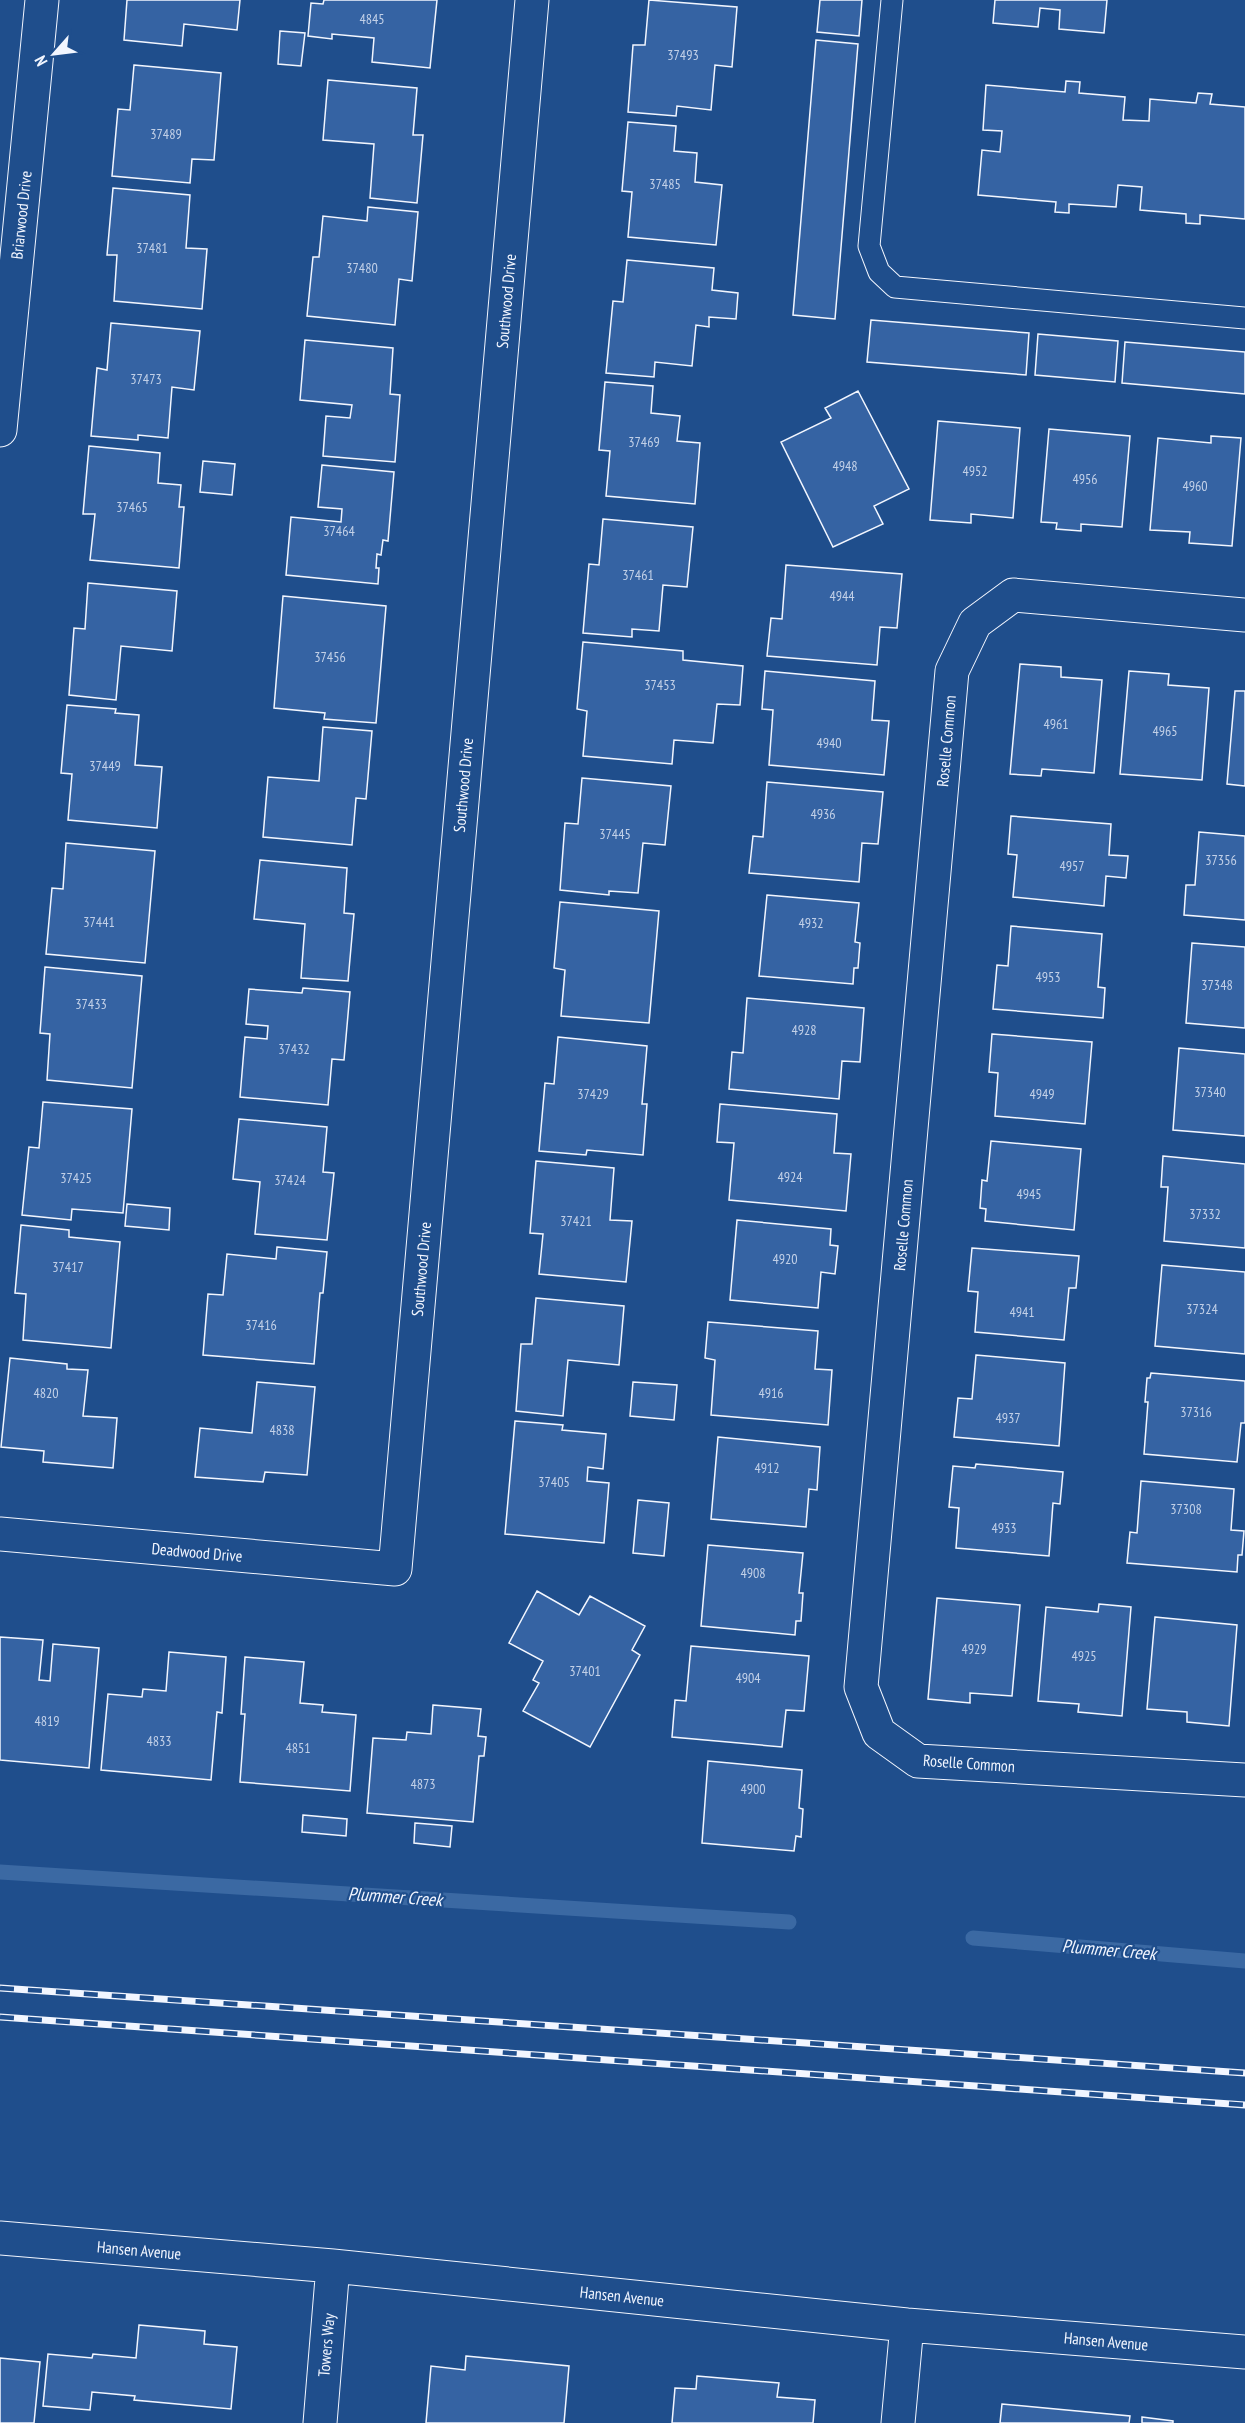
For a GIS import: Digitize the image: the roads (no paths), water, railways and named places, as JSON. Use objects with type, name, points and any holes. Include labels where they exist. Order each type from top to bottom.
[{"type":"street","name":"Briarwood Drive","points":[[0,430],[42,0]]},
{"type":"street","name":"Southwood Drive","points":[[395,1569],[532,0]]},
{"type":"street","name":"Roselle Common","points":[[1245,615],[1013,595],[975,623],[952,671],[861,1687],[879,1732],[918,1761],[1245,1780]]},
{"type":"street","name":"Deadwood Drive","points":[[0,1534],[395,1569]]},
{"type":"street","name":"Hansen Avenue","points":[[0,2238],[333,2266],[907,2325],[1245,2352]]},
{"type":"street","name":"Towers Way","points":[[320,2423],[333,2266]]},
{"type":"street","points":[[898,2423],[907,2325]]},
{"type":"lane","points":[[892,0],[869,246],[879,272],[895,287],[1245,318]]},
{"type":"waterway","name":"Plummer Creek","points":[[0,1872],[789,1922]]},
{"type":"waterway","name":"Plummer Creek","points":[[973,1938],[1245,1961]]},
{"type":"railway","points":[[0,1988],[1245,2073]]},
{"type":"railway","points":[[0,2017],[1245,2105]]}]
